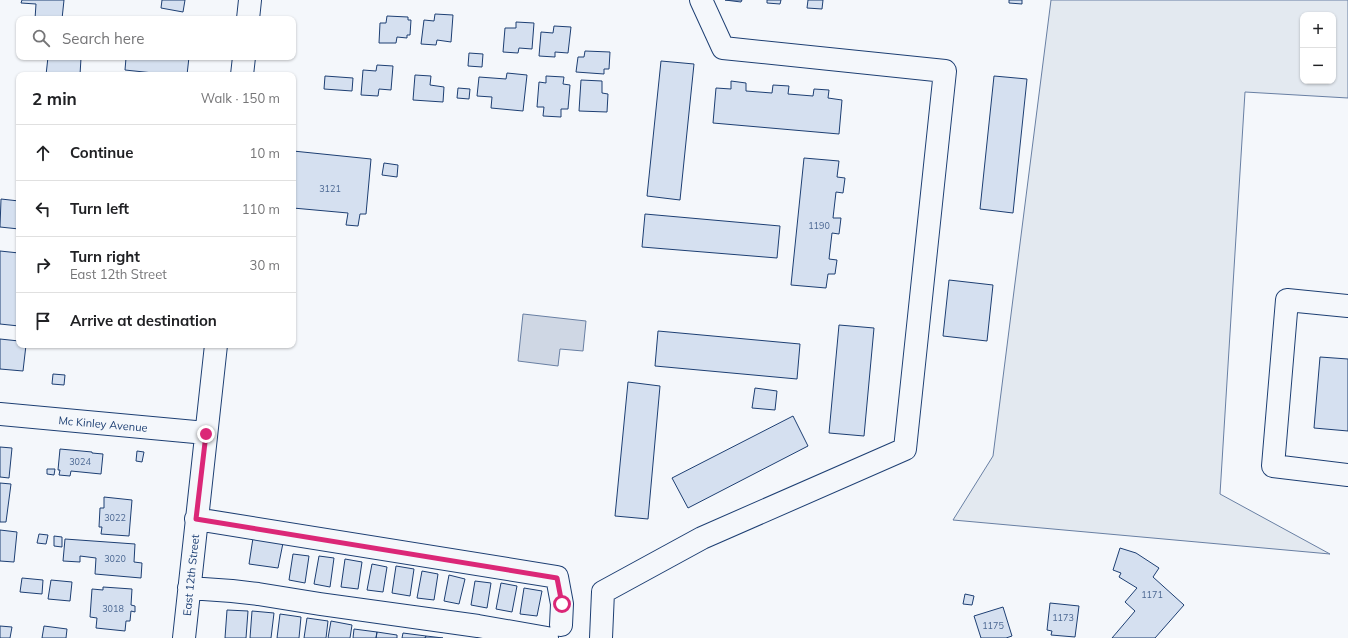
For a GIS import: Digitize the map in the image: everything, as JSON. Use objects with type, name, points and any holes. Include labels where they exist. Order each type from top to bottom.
[{"type":"street","points":[[248,16],[250,0]]},
{"type":"street","points":[[601,638],[603,592],[702,538],[904,449],[945,71],[723,48],[701,0]]},
{"type":"street","points":[[242,72],[244,60]]},
{"type":"street","points":[[1348,306],[1287,300],[1273,466],[1348,475]]},
{"type":"street","name":"East 12th Street","points":[[184,638],[216,348]]},
{"type":"street","name":"Mc Kinley Avenue","points":[[0,414],[206,434]]},
{"type":"street","points":[[190,588],[258,594],[471,625],[554,632],[562,604],[557,578],[196,519]]},
{"type":"shaded area","points":[[1051,0],[1348,0],[1348,98],[1245,92],[1220,494],[1330,554],[953,520],[993,456]]},
{"type":"shaded area","points":[[523,314],[586,321],[583,351],[560,349],[558,366],[518,361]]},
{"type":"building","points":[[22,0],[64,0],[62,16],[35,16],[36,4],[21,3]]},
{"type":"building","points":[[162,0],[185,0],[183,12],[161,8]]},
{"type":"building","points":[[725,0],[742,0],[741,2]]},
{"type":"building","points":[[767,0],[781,0],[780,4],[767,3]]},
{"type":"building","points":[[808,0],[823,0],[822,9],[807,8]]},
{"type":"building","points":[[1009,0],[1022,0],[1022,4],[1009,3]]},
{"type":"building","points":[[435,14],[453,15],[451,42],[437,40],[436,45],[421,44],[424,20],[434,21]]},
{"type":"building","points":[[387,16],[408,17],[408,20],[411,20],[410,35],[407,35],[407,38],[397,37],[396,43],[379,43],[380,23],[386,23]]},
{"type":"building","points":[[516,22],[534,23],[532,49],[519,48],[518,53],[503,52],[505,28],[516,28]]},
{"type":"building","points":[[554,26],[571,27],[568,53],[555,52],[555,57],[539,56],[541,32],[553,33]]},
{"type":"building","points":[[585,51],[610,52],[609,69],[604,69],[604,74],[576,72],[578,57],[584,57]]},
{"type":"building","points":[[469,53],[483,54],[482,67],[468,66]]},
{"type":"building","points":[[48,60],[81,60],[80,72],[46,72]]},
{"type":"building","points":[[126,60],[189,60],[187,72],[144,72],[125,70]]},
{"type":"building","points":[[661,61],[694,64],[680,200],[647,196]]},
{"type":"building","points":[[377,65],[393,66],[391,90],[379,89],[378,96],[361,95],[363,70],[376,71]]},
{"type":"building","points":[[507,73],[527,75],[523,111],[491,108],[492,97],[477,96],[479,77],[506,79]]},
{"type":"building","points":[[415,75],[431,76],[430,85],[444,87],[443,102],[413,100]]},
{"type":"building","points":[[325,76],[353,78],[352,91],[324,89]]},
{"type":"building","points":[[546,76],[564,77],[563,84],[570,85],[568,109],[561,109],[561,117],[543,116],[544,107],[537,107],[539,82],[546,83]]},
{"type":"building","points":[[994,76],[1027,79],[1013,213],[980,209]]},
{"type":"building","points":[[581,80],[602,81],[602,93],[608,94],[607,112],[579,111]]},
{"type":"building","points":[[731,81],[746,83],[746,91],[772,93],[773,85],[789,86],[788,94],[813,96],[814,89],[829,90],[828,98],[842,100],[839,134],[713,123],[716,88],[731,89]]},
{"type":"building","points":[[458,88],[470,89],[469,99],[457,98]]},
{"type":"building","points":[[296,151],[371,159],[366,214],[360,214],[358,226],[346,225],[348,213],[296,208]]},
{"type":"building","points":[[804,158],[839,161],[837,177],[845,178],[843,193],[836,192],[833,218],[841,218],[839,234],[832,233],[829,259],[837,260],[835,274],[828,274],[826,288],[791,285]]},
{"type":"building","points":[[384,163],[398,165],[397,177],[382,175]]},
{"type":"building","points":[[1,199],[16,201],[16,229],[0,227]]},
{"type":"building","points":[[645,214],[780,226],[777,258],[642,247]]},
{"type":"building","points":[[0,251],[16,253],[16,326],[0,324]]},
{"type":"building","points":[[949,280],[993,285],[987,341],[943,336]]},
{"type":"building","points":[[839,325],[874,328],[864,436],[829,433]]},
{"type":"building","points":[[658,331],[800,344],[797,379],[655,366]]},
{"type":"building","points":[[0,339],[16,341],[16,348],[26,348],[23,371],[0,369]]},
{"type":"building","points":[[1320,357],[1348,359],[1348,431],[1314,428]]},
{"type":"building","points":[[53,374],[65,375],[64,385],[52,384]]},
{"type":"building","points":[[628,382],[660,386],[648,519],[615,516]]},
{"type":"building","points":[[755,388],[777,391],[775,410],[752,408]]},
{"type":"building","points":[[793,416],[808,446],[688,508],[672,478]]},
{"type":"building","points":[[0,447],[12,448],[9,478],[0,477]]},
{"type":"building","points":[[60,449],[103,454],[101,474],[71,471],[70,476],[59,475]]},
{"type":"building","points":[[137,451],[144,452],[142,462],[136,461]]},
{"type":"building","points":[[47,469],[55,469],[54,475],[47,474]]},
{"type":"building","points":[[0,483],[11,484],[6,522],[0,522]]},
{"type":"building","points":[[104,497],[132,500],[129,536],[101,534],[102,527],[99,527],[100,508],[104,508]]},
{"type":"building","points":[[0,530],[17,532],[14,562],[0,561]]},
{"type":"building","points":[[39,534],[48,535],[46,544],[37,543]]},
{"type":"building","points":[[54,536],[62,537],[62,547],[54,546]]},
{"type":"building","points":[[253,538],[283,543],[278,568],[249,564]]},
{"type":"building","points":[[65,539],[135,544],[134,562],[142,563],[141,578],[95,574],[96,558],[80,556],[80,562],[63,561]]},
{"type":"building","points":[[1120,548],[1136,553],[1159,568],[1153,577],[1184,605],[1155,638],[1112,638],[1135,611],[1125,602],[1137,588],[1119,577],[1121,573],[1113,570]]},
{"type":"building","points":[[293,554],[309,556],[305,583],[289,580]]},
{"type":"building","points":[[319,556],[334,558],[330,587],[314,584]]},
{"type":"building","points":[[345,559],[362,562],[358,589],[341,587]]},
{"type":"building","points":[[372,564],[387,567],[383,592],[367,590]]},
{"type":"building","points":[[396,566],[414,569],[410,596],[392,593]]},
{"type":"building","points":[[422,571],[438,574],[434,600],[417,598]]},
{"type":"building","points":[[449,575],[465,579],[459,604],[444,601]]},
{"type":"building","points":[[22,578],[43,580],[42,594],[20,592]]},
{"type":"building","points":[[51,580],[72,582],[70,601],[48,599]]},
{"type":"building","points":[[475,581],[491,583],[487,608],[471,605]]},
{"type":"building","points":[[501,583],[517,586],[512,612],[496,609]]},
{"type":"building","points":[[103,587],[132,589],[131,605],[135,606],[135,612],[131,611],[130,621],[126,621],[125,631],[96,628],[97,618],[90,617],[92,589],[103,590]]},
{"type":"building","points":[[524,588],[542,591],[537,616],[520,614]]},
{"type":"building","points":[[965,594],[974,596],[972,605],[963,604]]},
{"type":"building","points":[[1050,603],[1079,606],[1075,637],[1051,635],[1052,631],[1047,630]]},
{"type":"building","points":[[1003,607],[1012,636],[1006,638],[981,638],[974,616]]},
{"type":"building","points":[[227,610],[248,611],[246,638],[225,638]]},
{"type":"building","points":[[252,611],[274,613],[271,638],[250,638]]},
{"type":"building","points":[[280,614],[301,617],[299,638],[277,638]]},
{"type":"building","points":[[307,618],[328,621],[326,638],[304,638]]},
{"type":"building","points":[[331,621],[352,625],[350,638],[328,638]]},
{"type":"building","points":[[0,626],[12,627],[10,638],[0,638]]},
{"type":"building","points":[[44,626],[67,629],[66,638],[42,638]]},
{"type":"building","points":[[354,629],[377,632],[376,638],[353,638]]},
{"type":"building","points":[[377,632],[397,635],[397,638],[376,638]]},
{"type":"building","points":[[403,633],[426,636],[425,638],[402,638]]},
{"type":"building","points":[[426,636],[443,638],[425,638]]},
{"type":"route","points":[[206,434],[196,519],[557,578],[562,604]]}]
